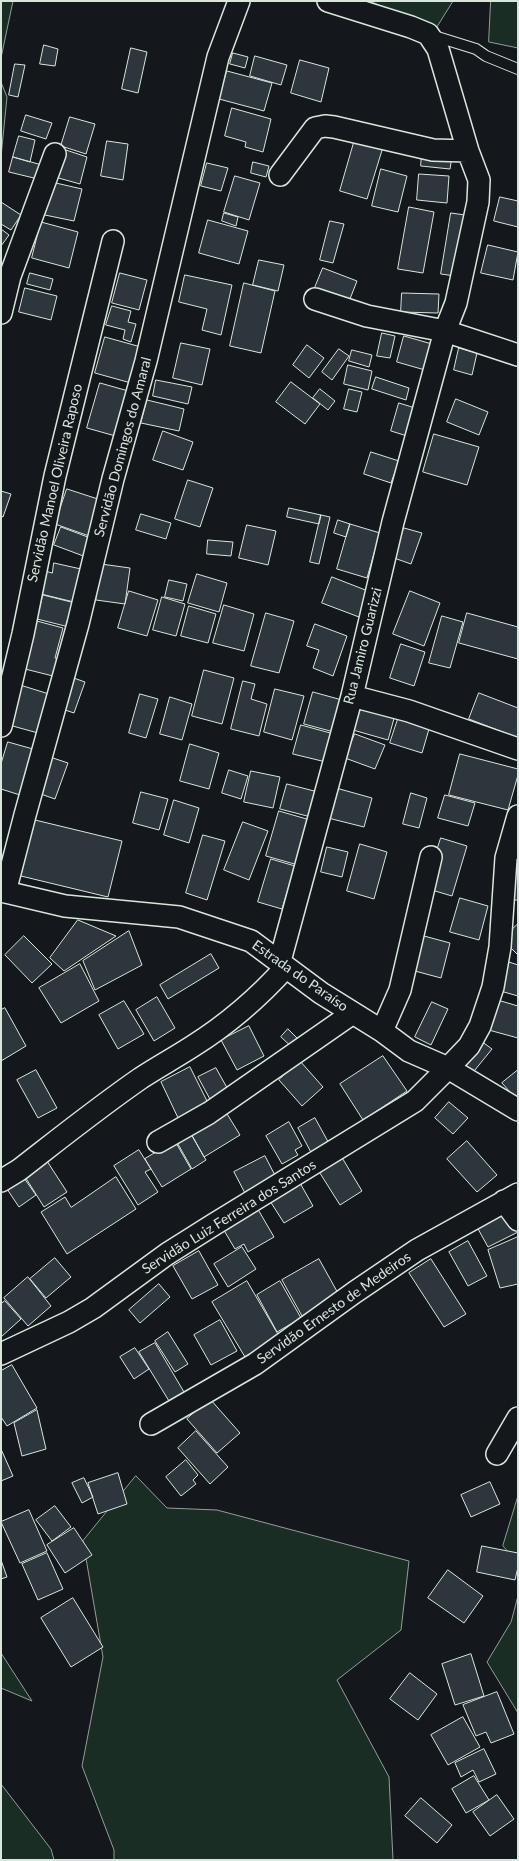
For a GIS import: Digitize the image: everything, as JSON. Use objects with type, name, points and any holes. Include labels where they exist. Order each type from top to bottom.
[{"type":"street","name":"Servidão Domingos do Amaral","points":[[3,892],[78,624],[113,479],[146,361],[218,57],[239,1]]},
{"type":"street","points":[[342,3],[428,34]]},
{"type":"street","name":"Rua Jamiro Guarizzi","points":[[283,964],[352,696],[393,522],[446,331],[456,303],[478,202],[478,180],[444,66],[438,49],[428,34]]},
{"type":"street","points":[[280,176],[315,128],[319,126],[334,127],[433,150],[468,151]]},
{"type":"street","points":[[1,313],[10,276],[55,154]]},
{"type":"street","name":"Servidão Manoel Oliveira Raposo","points":[[1,726],[23,634],[54,476],[113,241]]},
{"type":"street","points":[[315,299],[367,316],[446,331],[518,355]]},
{"type":"street","points":[[352,696],[409,711],[518,748]]},
{"type":"street","name":"Servidão Luiz Ferreira dos Santos","points":[[1,1354],[69,1322],[93,1308],[190,1240],[415,1102],[448,1068],[469,1046],[480,1026],[493,987],[500,947],[506,858],[518,816]]},
{"type":"street","points":[[382,1031],[400,990],[431,857]]},
{"type":"street","name":"Estrada do Paraíso","points":[[3,892],[65,906],[179,917],[251,941],[321,993],[382,1031],[409,1051],[448,1068],[518,1110]]},
{"type":"street","points":[[1,1181],[19,1170],[118,1094],[153,1070],[194,1046],[231,1019],[262,994],[283,964]]},
{"type":"street","points":[[158,1142],[209,1113],[353,1013]]},
{"type":"street","points":[[511,1198],[518,1220]]},
{"type":"street","name":"Servidão Ernesto de Medeiros","points":[[151,1424],[255,1364],[417,1250],[511,1198]]},
{"type":"street","points":[[497,1454],[518,1418]]},
{"type":"lane","points":[[428,34],[476,49],[486,56],[518,69]]},
{"type":"green space","points":[[1,1],[13,1],[1,58]]},
{"type":"green space","points":[[370,1],[453,1],[435,30]]},
{"type":"green space","points":[[491,1],[518,1],[518,48],[489,42]]},
{"type":"green space","points":[[1,82],[7,97],[1,157]]},
{"type":"green space","points":[[136,1476],[167,1508],[217,1510],[409,1561],[401,1630],[337,1680],[389,1777],[393,1860],[114,1860],[114,1850],[82,1766],[103,1657],[83,1541]]},
{"type":"green space","points":[[518,1496],[518,1563],[503,1546]]},
{"type":"green space","points":[[518,1596],[518,1713],[487,1662],[511,1622]]},
{"type":"green space","points":[[1,1653],[32,1701],[1,1688]]},
{"type":"green space","points":[[1,1784],[51,1849],[54,1860],[1,1860]]},
{"type":"building","points":[[44,45],[58,49],[55,66],[40,64]]},
{"type":"building","points":[[131,48],[147,52],[138,93],[122,89]]},
{"type":"building","points":[[233,53],[248,57],[245,68],[230,64]]},
{"type":"building","points":[[255,56],[287,65],[281,85],[250,76]]},
{"type":"building","points":[[300,60],[329,68],[321,102],[291,93]]},
{"type":"building","points":[[15,64],[25,65],[18,97],[9,95]]},
{"type":"building","points":[[227,71],[272,83],[264,111],[219,99]]},
{"type":"building","points":[[232,108],[271,119],[263,152],[245,147],[246,142],[225,136]]},
{"type":"building","points":[[26,115],[52,123],[46,139],[21,131]]},
{"type":"building","points":[[70,117],[95,124],[86,154],[61,146]]},
{"type":"building","points":[[19,136],[35,140],[30,162],[13,157]]},
{"type":"building","points":[[355,139],[383,147],[367,199],[340,191]]},
{"type":"building","points":[[107,141],[128,144],[123,180],[101,176]]},
{"type":"building","points":[[63,149],[87,157],[80,184],[55,177]]},
{"type":"building","points":[[422,153],[452,156],[450,169],[421,166]]},
{"type":"building","points":[[13,157],[42,165],[38,179],[9,172]]},
{"type":"building","points":[[253,162],[269,166],[266,177],[251,173]]},
{"type":"building","points":[[207,163],[228,168],[221,191],[201,186]]},
{"type":"building","points":[[381,169],[407,176],[398,212],[372,206]]},
{"type":"building","points":[[419,174],[449,176],[447,203],[417,200]]},
{"type":"building","points":[[235,176],[260,183],[249,220],[224,212]]},
{"type":"building","points":[[47,181],[82,189],[74,221],[40,214]]},
{"type":"building","points":[[500,197],[518,201],[518,227],[494,221]]},
{"type":"building","points":[[1,202],[21,215],[11,230],[1,224]]},
{"type":"building","points":[[409,207],[434,212],[423,273],[398,269]]},
{"type":"building","points":[[224,213],[238,217],[236,226],[222,221]]},
{"type":"building","points":[[451,213],[465,215],[455,276],[441,274]]},
{"type":"building","points":[[208,220],[248,231],[239,264],[199,253]]},
{"type":"building","points":[[330,221],[344,224],[333,263],[320,260]]},
{"type":"building","points":[[41,222],[78,232],[69,268],[32,258]]},
{"type":"building","points":[[1,229],[9,235],[1,246]]},
{"type":"building","points":[[488,245],[518,252],[513,280],[481,273]]},
{"type":"building","points":[[259,260],[284,265],[278,291],[253,285]]},
{"type":"building","points":[[323,268],[357,281],[348,304],[314,290]]},
{"type":"building","points":[[30,273],[53,279],[50,290],[27,284]]},
{"type":"building","points":[[120,273],[147,280],[139,310],[112,303]]},
{"type":"building","points":[[185,275],[232,285],[221,335],[202,330],[207,309],[179,302]]},
{"type":"building","points":[[244,283],[275,291],[261,353],[230,346]]},
{"type":"building","points":[[25,288],[57,296],[51,320],[19,312]]},
{"type":"building","points":[[402,293],[439,294],[438,313],[401,312]]},
{"type":"building","points":[[112,306],[131,311],[128,322],[136,324],[131,342],[123,339],[125,330],[106,325]]},
{"type":"building","points":[[382,333],[395,336],[390,358],[377,356]]},
{"type":"building","points":[[404,336],[432,344],[425,370],[397,362]]},
{"type":"building","points":[[105,337],[141,347],[131,383],[95,373]]},
{"type":"building","points":[[181,343],[210,349],[202,385],[173,378]]},
{"type":"building","points":[[307,345],[324,358],[309,378],[293,365]]},
{"type":"building","points":[[459,348],[477,353],[472,375],[454,370]]},
{"type":"building","points":[[339,349],[349,356],[332,380],[322,372]]},
{"type":"building","points":[[352,350],[372,355],[369,367],[349,361]]},
{"type":"building","points":[[348,365],[372,371],[368,390],[344,384]]},
{"type":"building","points":[[376,377],[409,388],[406,400],[372,389]]},
{"type":"building","points":[[156,380],[192,387],[188,404],[153,396]]},
{"type":"building","points":[[291,382],[320,404],[305,424],[276,402]]},
{"type":"building","points":[[100,383],[132,392],[119,437],[87,428]]},
{"type":"building","points":[[320,389],[335,401],[328,410],[313,398]]},
{"type":"building","points":[[349,389],[362,392],[357,412],[344,409]]},
{"type":"building","points":[[456,399],[488,412],[479,435],[447,422]]},
{"type":"building","points":[[147,400],[184,409],[179,431],[141,423]]},
{"type":"building","points":[[399,403],[415,408],[407,436],[391,431]]},
{"type":"building","points":[[163,431],[193,442],[183,470],[153,460]]},
{"type":"building","points":[[434,434],[479,447],[467,485],[423,472]]},
{"type":"building","points":[[371,452],[399,461],[391,483],[364,474]]},
{"type":"building","points":[[188,480],[213,488],[200,527],[175,519]]},
{"type":"building","points":[[67,489],[104,501],[92,537],[55,524]]},
{"type":"building","points":[[1,491],[11,494],[3,517],[1,516]]},
{"type":"building","points":[[289,508],[321,515],[319,524],[287,517]]},
{"type":"building","points":[[141,514],[171,523],[166,539],[136,530]]},
{"type":"building","points":[[321,515],[330,517],[319,564],[310,562]]},
{"type":"building","points":[[338,520],[350,524],[346,537],[334,533]]},
{"type":"building","points":[[350,524],[380,533],[367,578],[337,569]]},
{"type":"building","points":[[247,525],[276,531],[268,565],[239,558]]},
{"type":"building","points":[[61,527],[93,539],[86,557],[54,545]]},
{"type":"building","points":[[404,528],[422,533],[411,564],[394,558]]},
{"type":"building","points":[[208,540],[233,542],[231,556],[207,554]]},
{"type":"building","points":[[54,563],[81,569],[78,603],[37,593],[42,570],[52,573]]},
{"type":"building","points":[[101,564],[130,568],[125,604],[96,600]]},
{"type":"building","points":[[197,574],[227,583],[219,612],[188,603]]},
{"type":"building","points":[[332,577],[368,591],[359,617],[322,603]]},
{"type":"building","points":[[169,580],[187,584],[183,601],[165,597]]},
{"type":"building","points":[[129,591],[158,600],[147,636],[118,628]]},
{"type":"building","points":[[410,591],[440,603],[424,646],[393,634]]},
{"type":"building","points":[[43,595],[75,603],[69,627],[37,619]]},
{"type":"building","points":[[162,597],[185,604],[176,636],[153,630]]},
{"type":"building","points":[[224,605],[254,614],[244,651],[213,643]]},
{"type":"building","points":[[189,606],[216,614],[208,643],[181,636]]},
{"type":"building","points":[[266,613],[294,621],[279,673],[251,666]]},
{"type":"building","points":[[467,613],[518,627],[518,659],[459,643]]},
{"type":"building","points":[[442,616],[463,622],[450,668],[429,663]]},
{"type":"building","points":[[33,620],[63,628],[55,658],[61,660],[57,677],[21,668]]},
{"type":"building","points":[[315,624],[347,636],[333,676],[313,668],[319,650],[307,646]]},
{"type":"building","points":[[401,644],[425,652],[414,686],[390,678]]},
{"type":"building","points":[[204,670],[234,678],[222,724],[192,716]]},
{"type":"building","points":[[68,676],[85,682],[74,713],[56,707]]},
{"type":"building","points":[[243,681],[255,684],[251,699],[267,704],[259,736],[231,729]]},
{"type":"building","points":[[20,685],[49,694],[38,733],[9,725]]},
{"type":"building","points":[[275,689],[304,696],[292,740],[264,732]]},
{"type":"building","points":[[313,692],[342,700],[334,732],[304,724]]},
{"type":"building","points":[[479,693],[518,708],[518,738],[469,719]]},
{"type":"building","points":[[140,694],[158,699],[146,738],[129,733]]},
{"type":"building","points":[[170,697],[192,704],[182,740],[160,734]]},
{"type":"building","points":[[360,705],[395,715],[388,740],[353,730]]},
{"type":"building","points":[[398,719],[429,729],[422,753],[390,743]]},
{"type":"building","points":[[301,725],[334,734],[326,762],[293,754]]},
{"type":"building","points":[[355,734],[385,745],[375,769],[345,758]]},
{"type":"building","points":[[8,742],[33,749],[20,795],[1,789],[1,764]]},
{"type":"building","points":[[190,744],[219,753],[209,789],[180,781]]},
{"type":"building","points":[[460,754],[518,769],[508,810],[449,795]]},
{"type":"building","points":[[44,755],[68,763],[55,799],[32,791]]},
{"type":"building","points":[[229,770],[248,776],[241,799],[222,793]]},
{"type":"building","points":[[251,771],[280,777],[273,808],[244,802]]},
{"type":"building","points":[[287,784],[318,792],[311,817],[280,809]]},
{"type":"building","points":[[336,788],[372,798],[364,827],[328,818]]},
{"type":"building","points":[[141,792],[168,799],[159,830],[133,823]]},
{"type":"building","points":[[411,793],[427,798],[419,828],[403,824]]},
{"type":"building","points":[[445,795],[475,803],[468,826],[438,818]]},
{"type":"building","points":[[174,800],[199,808],[189,843],[164,835]]},
{"type":"building","points":[[279,811],[310,820],[298,865],[266,856]]},
{"type":"building","points":[[35,820],[122,841],[108,897],[21,876]]},
{"type":"building","points":[[243,822],[268,831],[249,880],[224,870]]},
{"type":"building","points":[[203,835],[225,841],[207,900],[186,893]]},
{"type":"building","points":[[441,838],[467,846],[452,896],[425,888]]},
{"type":"building","points":[[360,844],[387,852],[374,899],[347,891]]},
{"type":"building","points":[[327,847],[348,852],[342,877],[321,872]]},
{"type":"building","points":[[271,859],[295,866],[282,909],[258,902]]},
{"type":"building","points":[[514,870],[518,870],[518,900],[514,900]]},
{"type":"building","points":[[460,898],[488,906],[479,940],[450,932]]},
{"type":"building","points":[[78,920],[116,936],[64,971],[50,958]]},
{"type":"building","points":[[518,924],[518,955],[502,939]]},
{"type":"building","points":[[129,931],[142,965],[95,990],[83,961]]},
{"type":"building","points":[[24,936],[52,964],[32,983],[5,955]]},
{"type":"building","points":[[424,936],[450,943],[441,978],[415,971]]},
{"type":"building","points":[[211,954],[219,968],[168,999],[160,985]]},
{"type":"building","points":[[506,961],[518,965],[518,996],[497,990]]},
{"type":"building","points":[[80,964],[99,1001],[61,1023],[39,988]]},
{"type":"building","points":[[157,997],[175,1028],[154,1041],[136,1010]]},
{"type":"building","points":[[494,999],[518,1006],[518,1038],[485,1029]]},
{"type":"building","points":[[124,1001],[144,1034],[118,1049],[99,1015]]},
{"type":"building","points":[[432,1002],[448,1009],[431,1045],[415,1037]]},
{"type":"building","points":[[5,1008],[26,1046],[1,1061],[1,1010]]},
{"type":"building","points":[[249,1026],[264,1056],[237,1070],[221,1040]]},
{"type":"building","points":[[288,1029],[302,1043],[295,1050],[281,1037]]},
{"type":"building","points":[[481,1041],[492,1049],[470,1076],[459,1068]]},
{"type":"building","points":[[383,1056],[407,1091],[363,1120],[340,1084]]},
{"type":"building","points":[[300,1061],[323,1087],[302,1106],[279,1080]]},
{"type":"building","points":[[190,1067],[210,1107],[180,1122],[161,1082]]},
{"type":"building","points":[[216,1068],[230,1093],[212,1103],[198,1077]]},
{"type":"building","points":[[36,1070],[57,1108],[38,1118],[17,1080]]},
{"type":"building","points":[[518,1070],[518,1100],[517,1100],[502,1083]]},
{"type":"building","points":[[449,1102],[468,1118],[453,1134],[435,1118]]},
{"type":"building","points":[[224,1109],[240,1135],[204,1157],[189,1130]]},
{"type":"building","points":[[315,1118],[331,1147],[313,1156],[298,1128]]},
{"type":"building","points":[[289,1122],[302,1146],[295,1150],[298,1155],[282,1164],[266,1136]]},
{"type":"building","points":[[188,1129],[206,1160],[192,1169],[174,1137]]},
{"type":"building","points":[[175,1141],[191,1169],[162,1187],[145,1159]]},
{"type":"building","points":[[467,1141],[497,1175],[477,1192],[447,1159]]},
{"type":"building","points":[[139,1150],[151,1169],[145,1172],[158,1192],[138,1205],[114,1166]]},
{"type":"building","points":[[265,1156],[278,1181],[247,1197],[234,1172]]},
{"type":"building","points":[[341,1156],[362,1191],[340,1205],[318,1170]]},
{"type":"building","points":[[45,1158],[67,1192],[44,1207],[22,1172]]},
{"type":"building","points":[[116,1177],[136,1209],[67,1254],[41,1212],[65,1197],[71,1207]]},
{"type":"building","points":[[24,1178],[36,1195],[19,1207],[7,1189]]},
{"type":"building","points":[[300,1183],[313,1206],[284,1223],[270,1201]]},
{"type":"building","points":[[256,1206],[274,1237],[248,1252],[244,1244],[235,1249],[222,1227]]},
{"type":"building","points":[[505,1210],[518,1227],[518,1232],[488,1247],[477,1227]]},
{"type":"building","points":[[518,1237],[518,1284],[500,1288],[488,1250]]},
{"type":"building","points":[[468,1241],[487,1276],[468,1286],[449,1252]]},
{"type":"building","points":[[242,1247],[256,1269],[228,1287],[214,1264]]},
{"type":"building","points":[[199,1251],[218,1285],[192,1299],[173,1266]]},
{"type":"building","points":[[55,1258],[71,1277],[46,1298],[30,1279]]},
{"type":"building","points":[[319,1259],[339,1295],[302,1316],[282,1280]]},
{"type":"building","points":[[431,1259],[466,1314],[444,1327],[409,1273]]},
{"type":"building","points":[[28,1277],[51,1306],[28,1326],[4,1298]]},
{"type":"building","points":[[247,1281],[279,1336],[245,1357],[212,1302]]},
{"type":"building","points":[[280,1281],[301,1318],[277,1332],[257,1295]]},
{"type":"building","points":[[159,1284],[170,1297],[140,1323],[129,1310]]},
{"type":"building","points":[[5,1301],[21,1319],[1,1337],[1,1304]]},
{"type":"building","points":[[220,1320],[237,1351],[211,1365],[194,1335]]},
{"type":"building","points":[[168,1332],[188,1364],[175,1372],[155,1341]]},
{"type":"building","points":[[155,1343],[184,1392],[169,1401],[139,1352]]},
{"type":"building","points":[[135,1348],[149,1369],[134,1379],[120,1357]]},
{"type":"building","points":[[12,1365],[37,1408],[7,1426],[1,1417],[1,1371]]},
{"type":"building","points":[[210,1399],[240,1433],[217,1453],[187,1419]]},
{"type":"building","points":[[37,1410],[46,1449],[22,1456],[14,1423]]},
{"type":"building","points":[[196,1431],[228,1467],[210,1484],[178,1448]]},
{"type":"building","points":[[1,1449],[13,1476],[1,1481]]},
{"type":"building","points":[[186,1460],[198,1475],[193,1480],[196,1484],[181,1496],[166,1477]]},
{"type":"building","points":[[118,1473],[127,1504],[98,1514],[88,1483]]},
{"type":"building","points":[[84,1478],[93,1497],[82,1503],[72,1483]]},
{"type":"building","points":[[490,1482],[500,1504],[471,1517],[461,1495]]},
{"type":"building","points":[[55,1506],[71,1527],[52,1541],[36,1520]]},
{"type":"building","points":[[29,1510],[47,1551],[20,1563],[1,1522]]},
{"type":"building","points":[[74,1528],[92,1555],[65,1573],[47,1545]]},
{"type":"building","points":[[482,1546],[518,1553],[518,1567],[515,1580],[477,1572]]},
{"type":"building","points":[[47,1553],[63,1589],[38,1600],[22,1564]]},
{"type":"building","points":[[1,1560],[7,1577],[1,1579]]},
{"type":"building","points":[[448,1570],[483,1596],[464,1623],[428,1598]]},
{"type":"building","points":[[73,1598],[103,1647],[71,1667],[41,1618]]},
{"type":"building","points":[[471,1654],[484,1696],[455,1705],[442,1664]]},
{"type":"building","points":[[410,1673],[437,1694],[418,1720],[390,1699]]},
{"type":"building","points":[[497,1692],[514,1734],[491,1743],[486,1732],[476,1736],[463,1705]]},
{"type":"building","points":[[463,1717],[480,1747],[448,1765],[431,1735]]},
{"type":"building","points":[[484,1749],[496,1774],[479,1782],[473,1770],[461,1777],[455,1763]]},
{"type":"building","points":[[474,1776],[489,1800],[466,1813],[452,1789]]},
{"type":"building","points":[[497,1795],[514,1819],[490,1836],[473,1812]]},
{"type":"building","points":[[421,1798],[452,1825],[437,1843],[405,1816]]}]
